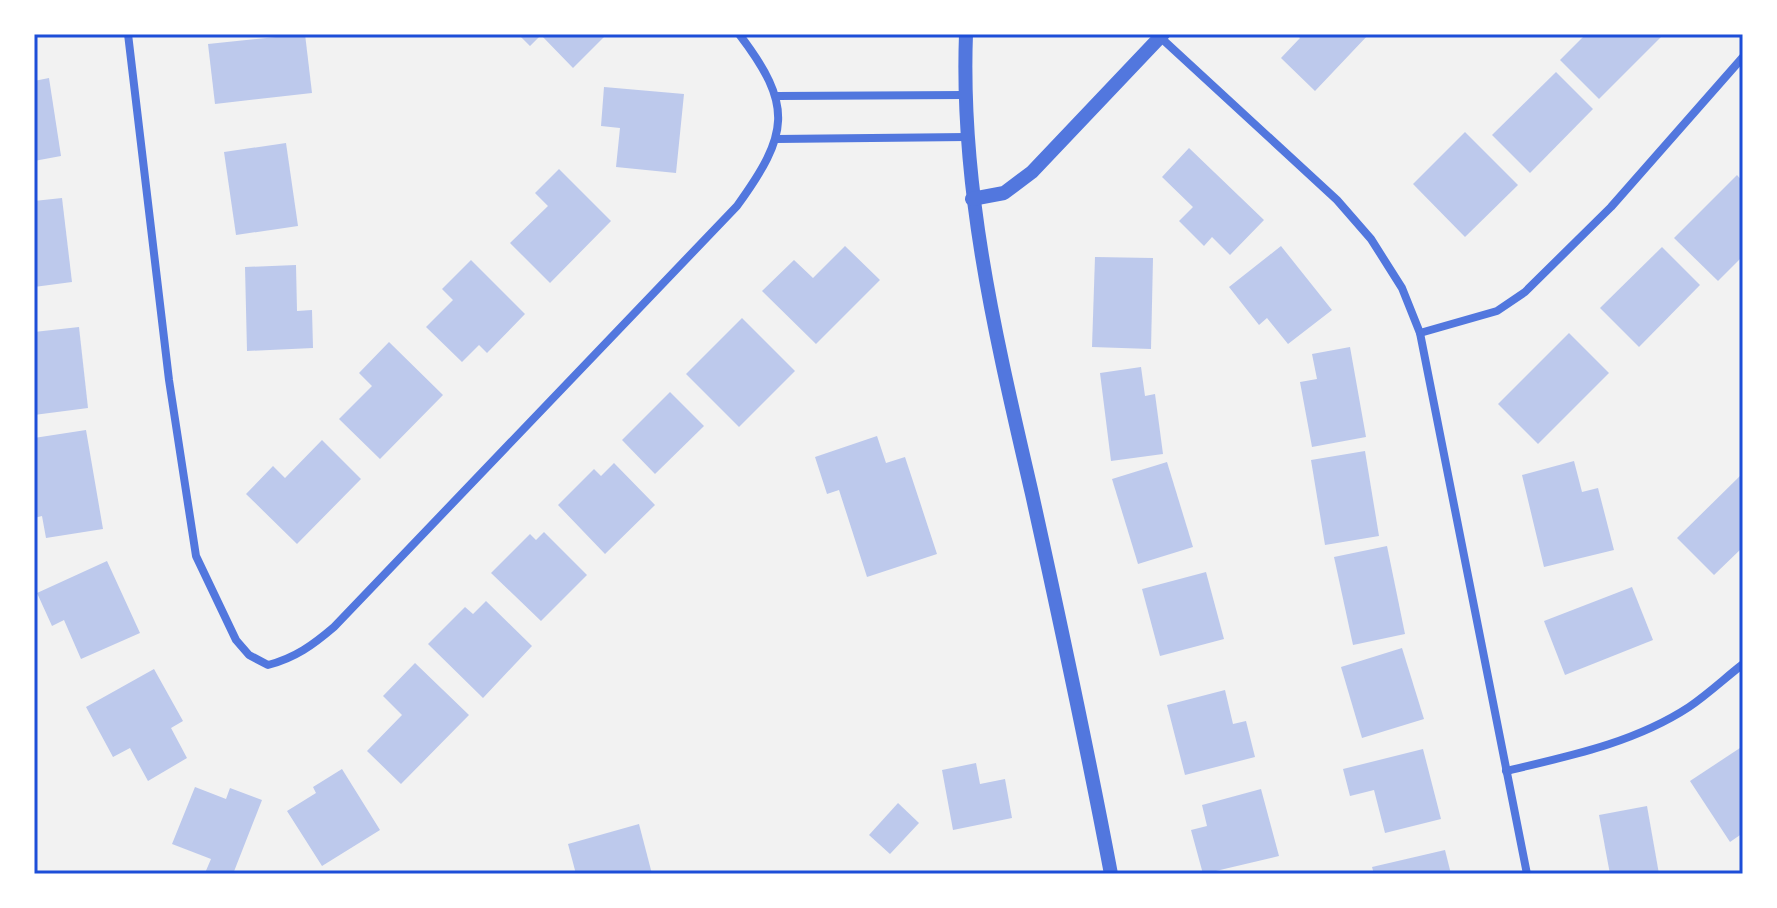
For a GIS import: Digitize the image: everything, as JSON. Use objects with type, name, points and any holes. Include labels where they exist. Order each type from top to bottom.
[{"type":"street","points":[[128,34],[169,380],[196,556],[236,640],[249,655],[268,665],[310,647],[334,627],[737,206],[766,163],[776,139],[777,96],[739,34]]},
{"type":"street","points":[[966,34],[964,95],[972,199],[1001,362],[1078,701],[1111,874]]},
{"type":"street","points":[[972,199],[1004,193],[1032,172],[1161,35],[1337,200],[1371,239],[1402,288],[1420,333],[1527,874]]},
{"type":"street","points":[[1420,333],[1497,311],[1525,292],[1611,207],[1743,57]]},
{"type":"street","points":[[777,96],[964,95]]},
{"type":"street","points":[[776,139],[967,137]]},
{"type":"street","points":[[1506,771],[1602,748],[1645,730],[1688,707],[1743,664]]},
{"type":"building","points":[[305,34],[312,93],[215,104],[208,44]]},
{"type":"building","points":[[518,34],[607,34],[573,68],[541,35],[530,46]]},
{"type":"building","points":[[1296,34],[1369,34],[1315,91],[1281,58],[1300,38]]},
{"type":"building","points":[[1586,34],[1662,36],[1599,99],[1560,60]]},
{"type":"building","points":[[1556,72],[1593,109],[1530,173],[1492,135]]},
{"type":"building","points":[[49,78],[61,156],[34,161],[34,81]]},
{"type":"building","points":[[604,87],[684,94],[676,173],[616,167],[620,128],[601,126]]},
{"type":"building","points":[[1465,132],[1518,185],[1465,237],[1413,184]]},
{"type":"building","points":[[286,143],[298,226],[236,235],[224,152]]},
{"type":"building","points":[[1189,148],[1264,220],[1230,255],[1212,237],[1204,246],[1179,221],[1193,207],[1162,177]]},
{"type":"building","points":[[559,169],[611,221],[550,283],[510,243],[548,206],[535,193]]},
{"type":"building","points":[[1737,175],[1743,182],[1743,256],[1718,281],[1674,238]]},
{"type":"building","points":[[62,198],[72,282],[34,287],[34,201]]},
{"type":"building","points":[[845,246],[880,280],[816,344],[762,291],[794,260],[813,278]]},
{"type":"building","points":[[1281,246],[1332,310],[1288,344],[1267,318],[1259,325],[1229,287]]},
{"type":"building","points":[[1662,247],[1700,285],[1639,347],[1600,308]]},
{"type":"building","points":[[1095,257],[1153,258],[1151,349],[1092,347]]},
{"type":"building","points":[[471,260],[525,314],[487,353],[479,345],[462,362],[426,327],[453,300],[442,289]]},
{"type":"building","points":[[296,265],[297,311],[312,310],[313,348],[247,351],[245,267]]},
{"type":"building","points":[[742,318],[795,371],[739,427],[686,374]]},
{"type":"building","points":[[79,327],[88,408],[34,415],[34,332]]},
{"type":"building","points":[[1569,333],[1609,373],[1538,444],[1498,404]]},
{"type":"building","points":[[389,342],[443,395],[380,459],[339,419],[372,386],[359,373]]},
{"type":"building","points":[[1350,347],[1366,437],[1312,447],[1300,382],[1317,379],[1312,354]]},
{"type":"building","points":[[1141,367],[1145,396],[1155,394],[1163,454],[1111,461],[1100,373]]},
{"type":"building","points":[[670,392],[704,426],[655,474],[622,440]]},
{"type":"building","points":[[86,430],[103,529],[46,538],[42,516],[34,518],[34,487],[37,487],[34,438]]},
{"type":"building","points":[[877,436],[886,463],[905,457],[937,554],[867,577],[839,490],[827,494],[815,457]]},
{"type":"building","points":[[322,440],[361,479],[297,544],[246,494],[273,466],[285,478]]},
{"type":"building","points":[[1365,451],[1379,536],[1325,545],[1311,460]]},
{"type":"building","points":[[1574,461],[1582,492],[1598,488],[1614,550],[1544,567],[1522,475]]},
{"type":"building","points":[[1167,462],[1193,547],[1138,564],[1112,479]]},
{"type":"building","points":[[614,463],[655,505],[605,554],[558,505],[594,469],[601,476]]},
{"type":"building","points":[[1743,473],[1743,547],[1714,575],[1677,538]]},
{"type":"building","points":[[544,532],[587,575],[541,621],[491,573],[530,534],[536,540]]},
{"type":"building","points":[[1387,546],[1405,634],[1353,645],[1334,557]]},
{"type":"building","points":[[107,561],[140,633],[81,659],[64,620],[52,626],[37,593]]},
{"type":"building","points":[[1206,572],[1224,639],[1160,656],[1142,589]]},
{"type":"building","points":[[1632,587],[1653,640],[1565,675],[1544,621]]},
{"type":"building","points":[[486,601],[532,646],[483,698],[428,644],[465,607],[473,614]]},
{"type":"building","points":[[1402,648],[1424,719],[1362,738],[1341,667]]},
{"type":"building","points":[[415,663],[469,715],[401,784],[367,751],[402,715],[383,696]]},
{"type":"building","points":[[154,669],[183,721],[171,728],[187,758],[148,781],[130,748],[113,757],[86,707]]},
{"type":"building","points":[[1225,690],[1233,724],[1246,721],[1255,757],[1185,775],[1167,705]]},
{"type":"building","points":[[1743,746],[1743,833],[1730,842],[1690,781]]},
{"type":"building","points":[[1423,749],[1441,819],[1385,833],[1374,790],[1350,796],[1343,769]]},
{"type":"building","points":[[976,763],[980,784],[1005,779],[1012,818],[953,830],[942,770]]},
{"type":"building","points":[[342,769],[380,830],[322,866],[287,811],[316,793],[313,787]]},
{"type":"building","points":[[195,787],[226,799],[230,788],[262,800],[233,874],[205,873],[211,859],[172,844]]},
{"type":"building","points":[[1261,789],[1279,856],[1203,874],[1191,830],[1207,826],[1202,805]]},
{"type":"building","points":[[898,803],[919,823],[890,854],[869,835]]},
{"type":"building","points":[[1647,806],[1659,874],[1610,874],[1599,815]]},
{"type":"building","points":[[639,824],[652,874],[576,874],[568,844]]},
{"type":"building","points":[[1445,850],[1451,874],[1374,874],[1372,867]]}]
